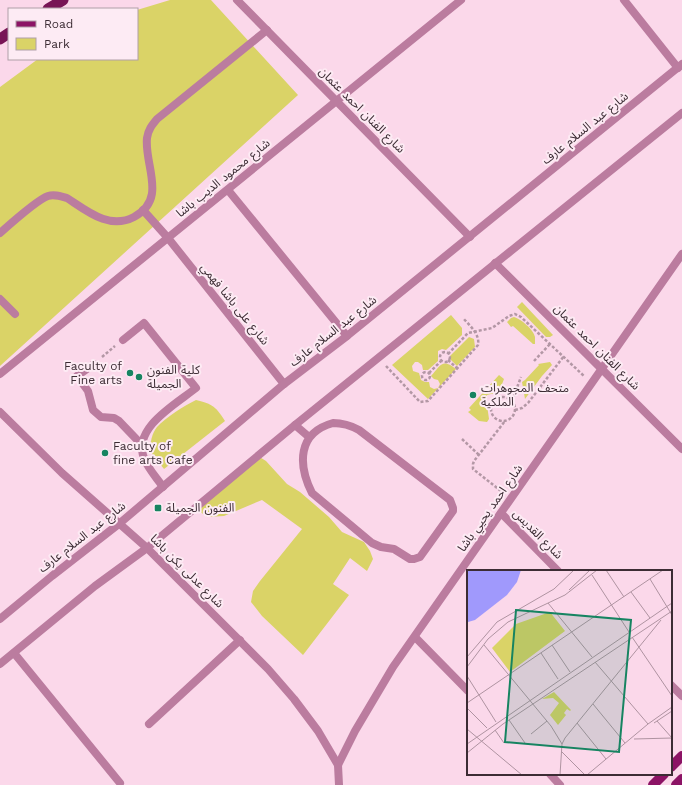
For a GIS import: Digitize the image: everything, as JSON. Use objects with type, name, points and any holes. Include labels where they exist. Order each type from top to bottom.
[{"type":"highway","points":[[50,8],[63,0]]},
{"type":"main road","points":[[672,766],[682,756]]},
{"type":"main road","points":[[653,785],[663,775]]},
{"type":"main road","points":[[676,785],[682,779]]},
{"type":"street","name":"شارع الفنان احمد عثمان","points":[[237,0],[470,237]]},
{"type":"street","name":"شارع محمود الديب باشا","points":[[0,374],[461,0]]},
{"type":"street","points":[[624,0],[680,66]]},
{"type":"street","points":[[0,233],[48,196],[60,196],[66,198],[97,217],[113,222],[130,219],[143,210],[149,202],[153,184],[147,145],[149,132],[152,125],[157,119],[267,30]]},
{"type":"street","name":"شارع عبد السلام عارف","points":[[0,620],[52,576],[120,523],[284,384],[347,336],[680,66]]},
{"type":"street","points":[[0,664],[95,586],[147,548],[295,425],[682,113]]},
{"type":"street","points":[[228,190],[347,336]]},
{"type":"street","name":"شارع على باشا فهمي","points":[[143,210],[168,238],[284,384]]},
{"type":"street","name":"شارع احمد يحيي باشا","points":[[339,785],[338,765],[355,731],[393,667],[682,254]]},
{"type":"street","name":"شارع الفنان احمد عثمان","points":[[495,263],[682,449]]},
{"type":"street","points":[[0,299],[15,314]]},
{"type":"street","points":[[122,341],[144,323],[196,388],[154,421],[147,430],[142,445],[144,459],[163,487]]},
{"type":"street","points":[[95,363],[77,376],[88,391],[93,410],[101,417],[114,418],[119,421],[142,445]]},
{"type":"street","name":"شارع عدلى يكن باشا","points":[[0,412],[62,473],[147,548],[268,669],[294,699],[318,731],[338,765]]},
{"type":"street","points":[[333,423],[351,425],[448,498],[452,504],[453,511],[420,557],[410,559],[394,549],[381,547],[372,543],[312,493],[305,476],[303,458],[304,447],[310,437],[324,426],[333,423]]},
{"type":"street","points":[[295,425],[310,437]]},
{"type":"street","name":"شارع القديس","points":[[501,513],[557,570]]},
{"type":"street","points":[[415,637],[467,690]]},
{"type":"street","points":[[149,724],[240,640]]},
{"type":"street","points":[[14,653],[120,783]]},
{"type":"street","points":[[672,686],[682,696]]},
{"type":"street","points":[[551,775],[560,785]]},
{"type":"path","points":[[458,369],[448,360],[448,354],[466,335],[470,332],[492,328],[509,316],[515,314],[522,317],[592,383]]},
{"type":"path","points":[[378,358],[420,402],[431,399],[478,345],[478,339],[475,331],[463,318]]},
{"type":"path","points":[[95,363],[122,341]]},
{"type":"path","points":[[534,361],[550,344]]},
{"type":"path","points":[[441,361],[440,358],[442,353],[448,354]]},
{"type":"path","points":[[515,410],[522,408],[528,403],[564,356]]},
{"type":"path","points":[[429,373],[441,361],[444,362],[448,360]]},
{"type":"path","points":[[512,401],[521,377]]},
{"type":"path","points":[[502,397],[512,401],[515,410],[510,420],[499,421],[494,418],[491,408],[492,403],[496,399],[502,397]]},
{"type":"path","points":[[504,421],[473,464],[473,469],[511,499]]},
{"type":"path","points":[[462,439],[479,455]]},
{"type":"green space","points":[[170,0],[211,0],[298,95],[0,366],[0,87],[37,60],[138,60],[138,10]]},
{"type":"green space","points":[[522,302],[553,335],[546,337],[517,307]]},
{"type":"green space","points":[[451,315],[462,328],[462,335],[446,350],[442,349],[438,351],[438,361],[428,370],[423,370],[422,365],[418,362],[415,362],[412,366],[413,371],[419,373],[421,380],[429,382],[430,387],[434,389],[438,388],[440,384],[438,380],[431,376],[442,364],[448,364],[456,369],[428,399],[392,365]]},
{"type":"green space","points":[[514,317],[530,328],[535,337],[535,344],[533,344],[513,326],[511,327],[507,322]]},
{"type":"green space","points":[[469,337],[474,339],[475,347],[457,366],[450,359],[450,356]]},
{"type":"green space","points":[[550,362],[552,365],[525,399],[522,382],[539,365],[538,364]]},
{"type":"green space","points":[[499,375],[504,379],[499,392],[487,395],[486,398],[489,419],[487,422],[479,421],[468,412],[471,410],[469,408]]},
{"type":"green space","points":[[196,400],[214,407],[225,421],[164,469],[150,451],[154,432],[161,423],[170,416]]},
{"type":"green space","points":[[258,456],[266,461],[287,484],[300,492],[329,517],[342,532],[364,542],[373,559],[367,571],[350,558],[333,584],[349,595],[303,655],[262,616],[251,602],[253,591],[302,529],[262,500],[224,516],[207,517],[198,510]]},
{"type":"place","name":"Faculty of Fine arts","points":[[130,373]]},
{"type":"place","name":"كلية الفنون الجميلة","points":[[139,377]]},
{"type":"place","name":"متحف المجوهرات الملكية","points":[[473,395]]},
{"type":"place","name":"Faculty of fine arts Cafe","points":[[105,453]]},
{"type":"place","name":"الفنون الجميلة","points":[[158,508]]}]
